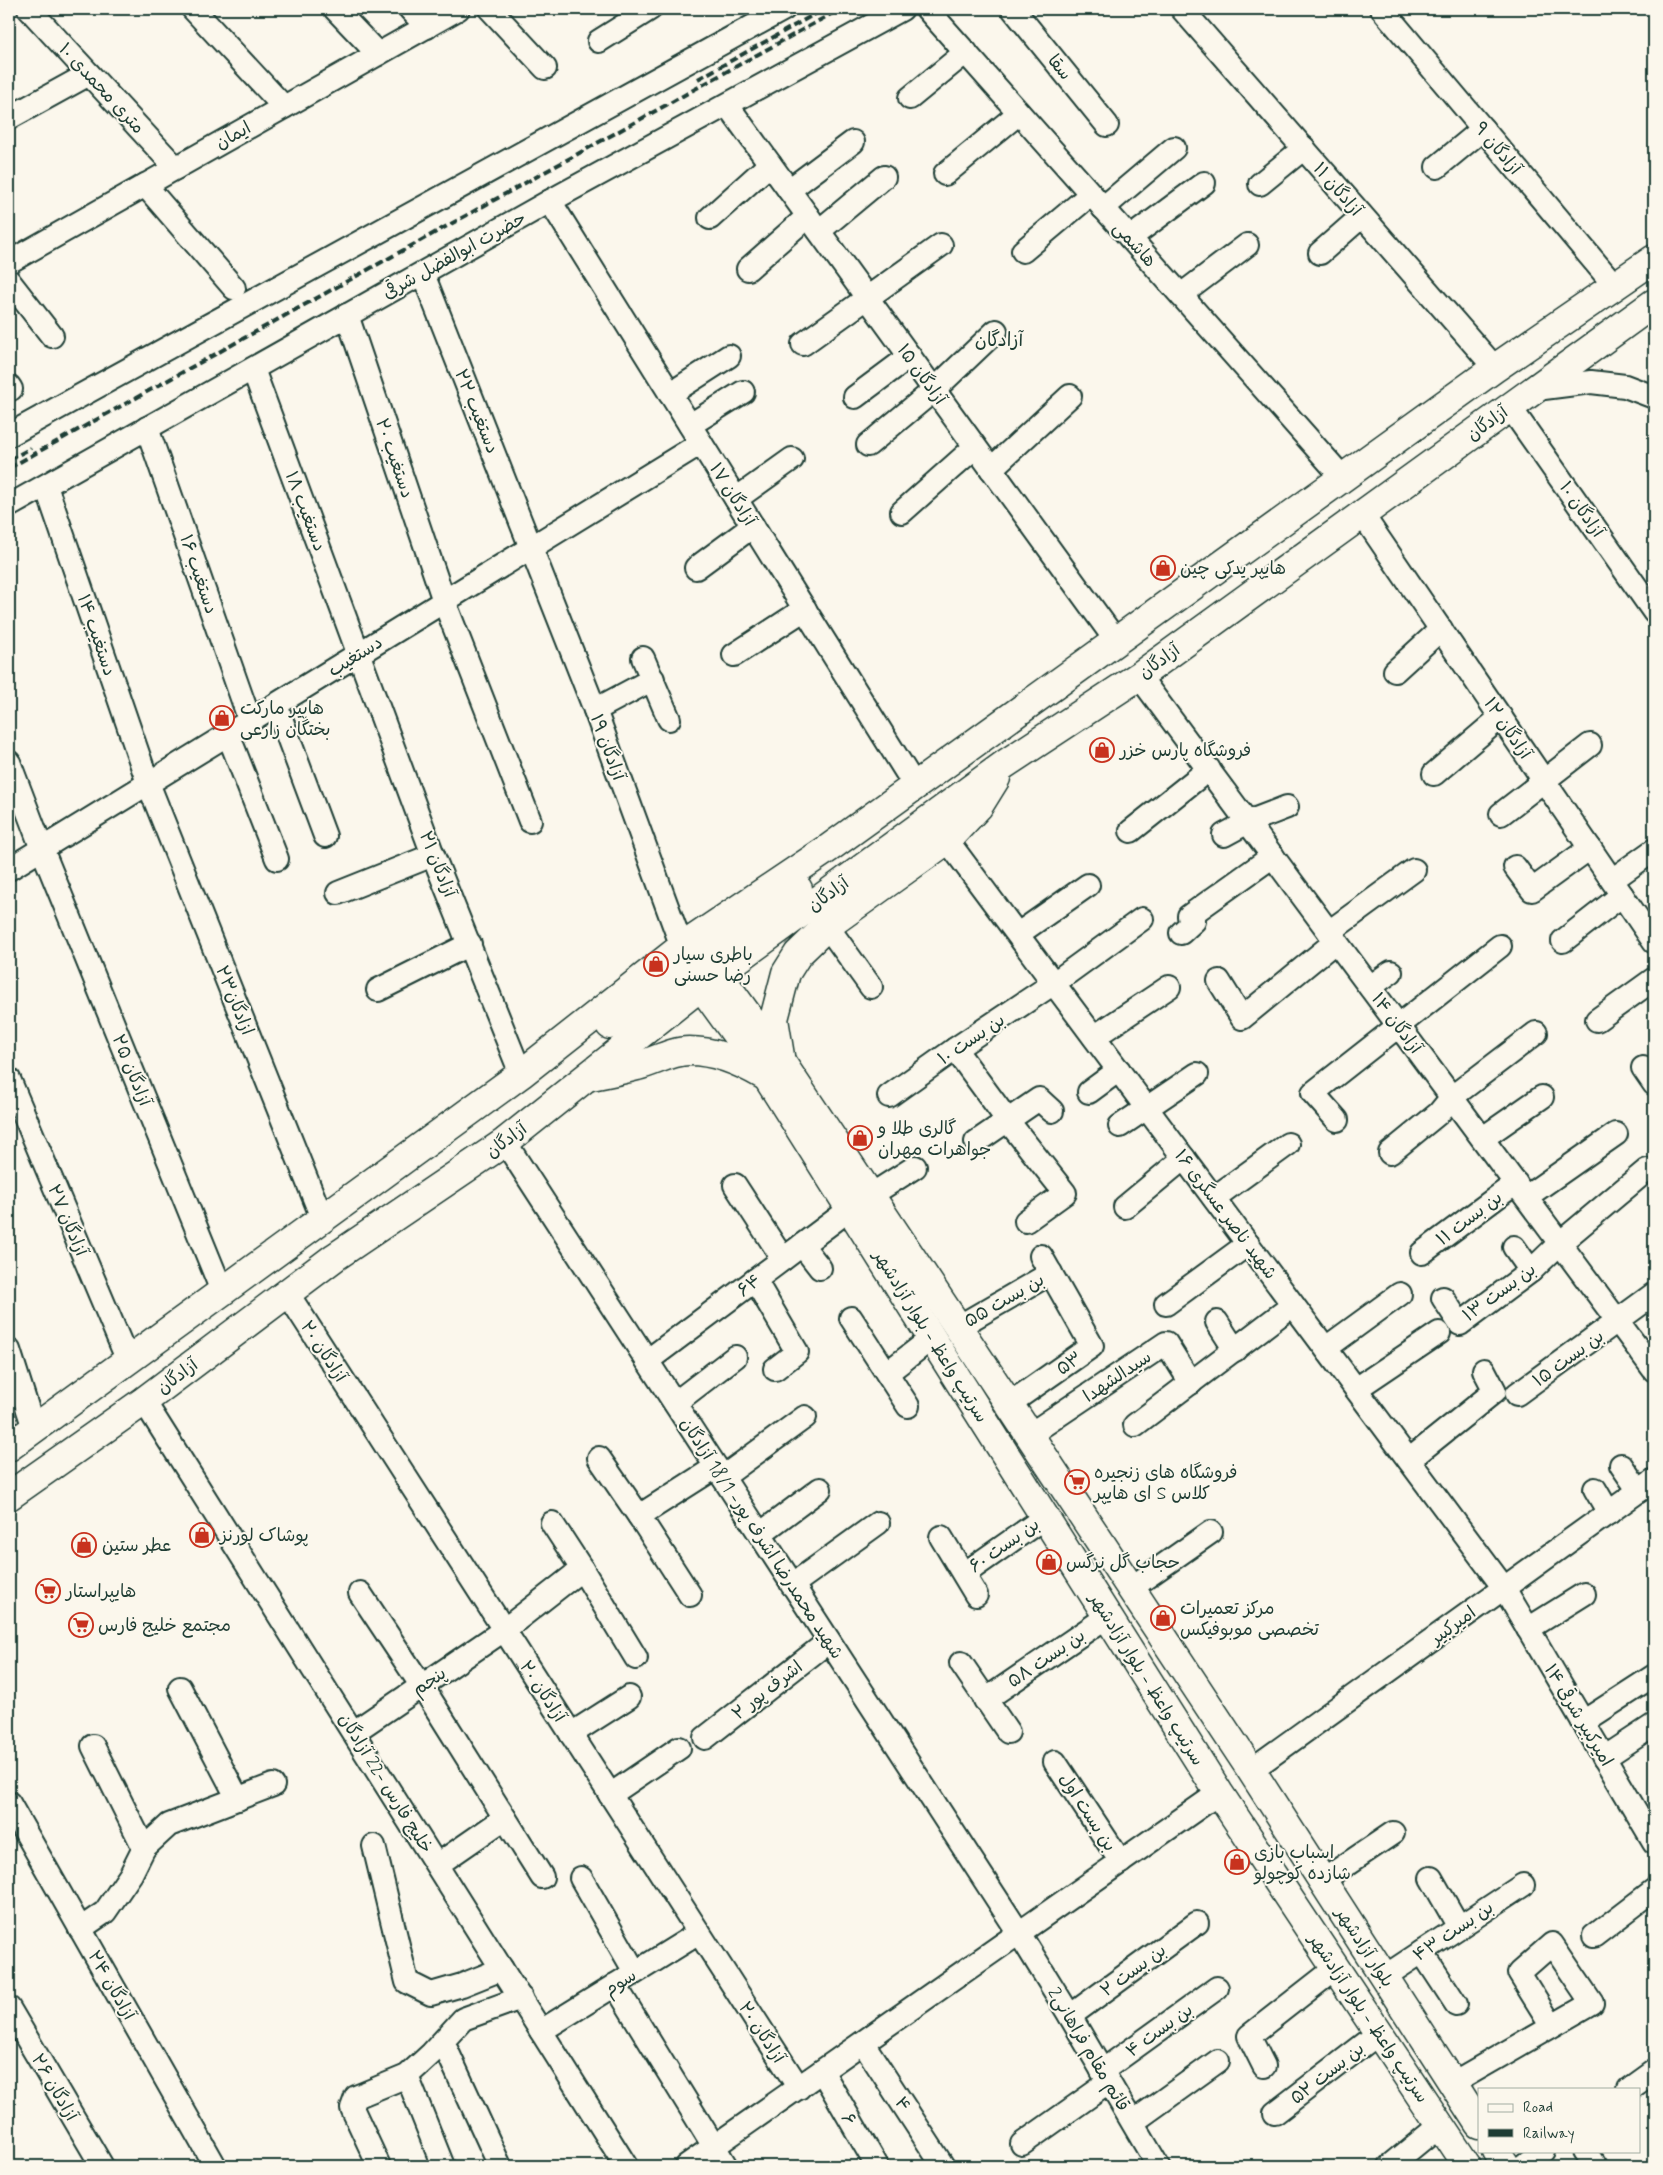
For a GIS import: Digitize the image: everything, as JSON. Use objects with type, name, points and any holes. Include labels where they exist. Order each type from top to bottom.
[{"type":"main road","name":"آزادگان","points":[[9,1496],[144,1401],[335,1257],[505,1142],[585,1078],[700,966],[829,848],[1495,368],[1654,259]]},
{"type":"main road","name":"آزادگان","points":[[9,1447],[529,1067],[700,966],[1139,676],[1654,303]]},
{"type":"main road","points":[[1230,560],[1226,575],[1228,587],[1236,593],[1249,596]]},
{"type":"main road","points":[[1175,600],[1190,606],[1195,615],[1197,626],[1192,637]]},
{"type":"main road","points":[[585,1078],[638,1066],[689,1051],[712,1054],[773,1069],[774,1019],[786,973],[798,954],[827,926],[947,840],[978,807],[1005,764]]},
{"type":"main road","name":"سرتیپ واعظ - بلوار آزادشهر","points":[[700,966],[773,1069],[860,1202],[958,1326],[1251,1770]]},
{"type":"main road","name":"سرتیپ واعظ - بلوار آزادشهر","points":[[860,1202],[932,1338],[1219,1793],[1467,2166]]},
{"type":"main road","name":"بلوار آزادشهر","points":[[1251,1770],[1478,2122]]},
{"type":"main road","points":[[1497,2152],[1506,2166]]},
{"type":"street","name":"۱۰ متری محمدی","points":[[29,9],[176,168]]},
{"type":"street","points":[[193,9],[284,107]]},
{"type":"street","points":[[335,9],[378,54]]},
{"type":"street","points":[[410,9],[427,26]]},
{"type":"street","name":"ایمان","points":[[9,262],[458,9]]},
{"type":"street","points":[[490,9],[545,68]]},
{"type":"street","points":[[599,41],[650,9]]},
{"type":"street","points":[[9,435],[784,9]]},
{"type":"street","name":"حضرت ابوالفضل شرقی","points":[[9,506],[550,201],[728,106],[902,9]]},
{"type":"street","name":"هاشمی","points":[[927,9],[1343,478]]},
{"type":"street","name":"سقا","points":[[1013,9],[1108,125]]},
{"type":"street","name":"۱۱ آزادگان","points":[[1182,9],[1495,368]]},
{"type":"street","name":"۹ آزادگان","points":[[1382,9],[1614,286]]},
{"type":"street","points":[[910,98],[966,52]]},
{"type":"street","points":[[9,118],[89,74]]},
{"type":"street","name":"۱۵ آزادگان","points":[[728,106],[1117,642]]},
{"type":"street","points":[[945,174],[1019,113]]},
{"type":"street","points":[[1437,167],[1483,129]]},
{"type":"street","points":[[789,190],[853,142]]},
{"type":"street","points":[[1023,251],[1174,148]]},
{"type":"street","points":[[1260,184],[1304,148]]},
{"type":"street","points":[[710,218],[770,164]]},
{"type":"street","points":[[748,269],[884,177]]},
{"type":"street","points":[[1130,238],[1204,183]]},
{"type":"street","points":[[145,186],[234,288]]},
{"type":"street","name":"۱۷ آزادگان","points":[[550,201],[915,786]]},
{"type":"street","points":[[1320,252],[1362,216]]},
{"type":"street","points":[[804,344],[942,245]]},
{"type":"street","points":[[1180,295],[1247,245]]},
{"type":"street","name":"دستغیب ۲۲","points":[[423,274],[531,548]]},
{"type":"street","points":[[9,281],[52,336]]},
{"type":"street","name":"دستغیب ۲۰","points":[[347,315],[444,601],[530,820]]},
{"type":"street","points":[[868,445],[934,390],[996,331]]},
{"type":"street","points":[[670,394],[729,356]]},
{"type":"street","points":[[855,397],[910,356]]},
{"type":"street","name":"دستغیب ۱۸","points":[[253,369],[360,653]]},
{"type":"street","points":[[1533,390],[1591,382],[1625,386],[1654,397]]},
{"type":"street","name":"دستغیب","points":[[9,869],[531,548],[695,434],[743,392]]},
{"type":"street","points":[[991,468],[1070,396]]},
{"type":"street","name":"۱۰ آزادگان","points":[[1510,406],[1654,612]]},
{"type":"street","name":"دستغیب ۱۶","points":[[147,428],[250,721]]},
{"type":"street","points":[[902,512],[975,447]]},
{"type":"street","points":[[736,499],[792,459]]},
{"type":"street","name":"دستغیب ۱۴","points":[[46,486],[148,783]]},
{"type":"street","name":"۱۲ آزادگان","points":[[1362,514],[1654,942]]},
{"type":"street","points":[[696,568],[753,526]]},
{"type":"street","name":"۱۹ آزادگان","points":[[531,548],[700,966]]},
{"type":"street","points":[[734,655],[805,609]]},
{"type":"street","points":[[1394,671],[1441,629]]},
{"type":"street","name":"۲۱ آزادگان","points":[[360,653],[433,855],[470,944],[529,1067]]},
{"type":"street","points":[[643,658],[669,719]]},
{"type":"street","name":"۱۴ آزادگان","points":[[1139,676],[1654,1370]]},
{"type":"street","points":[[595,710],[653,679]]},
{"type":"street","points":[[276,705],[325,836]]},
{"type":"street","points":[[1434,774],[1501,717]]},
{"type":"street","points":[[228,734],[278,859]]},
{"type":"street","points":[[1501,814],[1590,744]]},
{"type":"street","name":"۲۵ آزادگان","points":[[9,762],[42,849],[222,1291]]},
{"type":"street","points":[[1131,831],[1209,769]]},
{"type":"street","name":"۲۳ازادگان","points":[[148,783],[322,1218]]},
{"type":"street","points":[[1224,835],[1248,822],[1287,807]]},
{"type":"street","name":"۱۶ شهید ناصر عسگری","points":[[947,840],[1504,1588]]},
{"type":"street","points":[[1516,867],[1535,893],[1590,848]]},
{"type":"street","points":[[1563,940],[1654,850]]},
{"type":"street","points":[[338,893],[433,855]]},
{"type":"street","points":[[1181,933],[1194,921],[1189,916],[1273,856]]},
{"type":"street","points":[[1219,981],[1242,1018],[1333,937],[1414,870]]},
{"type":"street","points":[[1018,934],[1088,885]]},
{"type":"street","name":"بن بست ۱۰","points":[[889,1096],[1054,983],[1142,919]]},
{"type":"street","points":[[827,926],[871,988]]},
{"type":"street","points":[[378,990],[470,944]]},
{"type":"street","points":[[1336,1120],[1313,1093],[1500,946]]},
{"type":"street","points":[[1370,987],[1391,972]]},
{"type":"street","points":[[1597,1020],[1654,979]]},
{"type":"street","points":[[1094,1037],[1169,987]]},
{"type":"street","points":[[1390,1153],[1439,1113],[1452,1097],[1536,1033]]},
{"type":"street","points":[[955,1049],[1065,1194],[1026,1221]]},
{"type":"street","points":[[1089,1092],[1119,1070]]},
{"type":"street","points":[[1120,1126],[1198,1074]]},
{"type":"street","name":"۲۷ آزادگان","points":[[9,1078],[128,1361]]},
{"type":"street","points":[[1483,1138],[1542,1098]]},
{"type":"street","points":[[976,1142],[1039,1099],[1052,1111]]},
{"type":"street","name":"بن بست ۱۱","points":[[1422,1254],[1521,1190],[1616,1134]]},
{"type":"street","name":"شهید محمدرضا اشرف پور- 18/1 آزادگان","points":[[505,1142],[1019,1933]]},
{"type":"street","points":[[1214,1198],[1288,1144]]},
{"type":"street","points":[[1125,1207],[1184,1158]]},
{"type":"street","name":"۶۴","points":[[648,1361],[860,1202],[915,1168]]},
{"type":"street","name":"بن بست ۱۳","points":[[1443,1298],[1460,1324],[1531,1271],[1560,1243],[1647,1170]]},
{"type":"street","points":[[732,1186],[783,1259]]},
{"type":"street","points":[[1166,1304],[1248,1244]]},
{"type":"street","points":[[802,1245],[820,1268]]},
{"type":"street","points":[[1514,1247],[1531,1271]]},
{"type":"street","name":"بن بست ۵۵","points":[[958,1326],[1046,1264]]},
{"type":"street","name":"۵۳","points":[[1009,1404],[1092,1346],[1046,1264]]},
{"type":"street","points":[[755,1280],[797,1352],[775,1369]]},
{"type":"street","name":"۲۰ آزادگان","points":[[288,1294],[798,2088]]},
{"type":"street","points":[[1326,1348],[1400,1294]]},
{"type":"street","name":"بن بست ۱۵","points":[[1517,1394],[1654,1294]]},
{"type":"street","points":[[1135,1425],[1293,1305]]},
{"type":"street","points":[[851,1318],[908,1406]]},
{"type":"street","points":[[1217,1322],[1235,1350]]},
{"type":"street","points":[[1356,1389],[1439,1333]]},
{"type":"street","points":[[887,1373],[932,1338]]},
{"type":"street","name":"سیدالشهدا","points":[[1029,1434],[1166,1343],[1191,1383]]},
{"type":"street","points":[[9,1350],[34,1429]]},
{"type":"street","points":[[675,1403],[735,1357]]},
{"type":"street","points":[[1409,1460],[1495,1391],[1484,1370]]},
{"type":"street","name":"خلیج فارس -22 آزادگان","points":[[144,1401],[626,2166]]},
{"type":"street","points":[[639,1516],[719,1472],[805,1417]]},
{"type":"street","points":[[599,1458],[690,1595]]},
{"type":"street","points":[[1621,1465],[1646,1486]]},
{"type":"street","name":"امیرکبیر","points":[[1251,1770],[1646,1486]]},
{"type":"street","points":[[760,1534],[820,1489]]},
{"type":"street","points":[[1595,1489],[1608,1513]]},
{"type":"street","name":"بن بست ۶۰","points":[[964,1574],[1045,1517]]},
{"type":"street","points":[[552,1523],[636,1658]]},
{"type":"street","points":[[792,1584],[878,1523]]},
{"type":"street","points":[[1131,1588],[1211,1532]]},
{"type":"street","name":"بن بست ۶۰","points":[[941,1537],[976,1594]]},
{"type":"street","name":"پنجم","points":[[354,1732],[504,1630],[582,1569]]},
{"type":"street","name":"۱۴ امیرکبیر شرقی","points":[[1504,1588],[1654,1842]]},
{"type":"street","points":[[360,1593],[542,1877]]},
{"type":"street","points":[[1528,1629],[1584,1594]]},
{"type":"street","name":"بن بست ۵۸","points":[[985,1700],[1108,1616]]},
{"type":"street","name":"۲ اشرف پور","points":[[705,1738],[829,1641]]},
{"type":"street","points":[[961,1663],[1008,1732]]},
{"type":"street","points":[[1583,1722],[1654,1676]]},
{"type":"street","points":[[180,1688],[238,1799]]},
{"type":"street","points":[[571,1734],[629,1697]]},
{"type":"street","points":[[1604,1758],[1654,1725]]},
{"type":"street","points":[[93,1746],[144,1848]]},
{"type":"street","points":[[610,1795],[679,1748]]},
{"type":"street","name":"بن بست اول","points":[[1055,1762],[1121,1862]]},
{"type":"street","points":[[80,1929],[105,1912],[132,1874],[144,1848],[169,1825],[272,1785]]},
{"type":"street","points":[[686,2166],[1219,1793]]},
{"type":"street","name":"۲۴ آزادگان","points":[[9,1803],[215,2166]]},
{"type":"street","points":[[437,1865],[505,1818]]},
{"type":"street","points":[[1322,1881],[1393,1833]]},
{"type":"street","points":[[374,1846],[407,1982],[431,1994],[462,1985],[502,1969]]},
{"type":"street","points":[[581,1878],[635,1972]]},
{"type":"street","points":[[1431,1878],[1458,1927]]},
{"type":"street","name":"بن بست ۴۳","points":[[1384,1977],[1522,1884]]},
{"type":"street","points":[[1594,1936],[1654,1890]]},
{"type":"street","name":"بن بست ۲","points":[[1070,2016],[1197,1923]]},
{"type":"street","name":"سوم","points":[[541,2031],[699,1933]]},
{"type":"street","name":"2قائم مقام فراهانی","points":[[1019,1933],[1158,2166]]},
{"type":"street","points":[[1422,1952],[1456,2004]]},
{"type":"street","points":[[1264,2066],[1249,2036],[1336,1968]]},
{"type":"street","points":[[616,1985],[726,2166]]},
{"type":"street","name":"بن بست ۴","points":[[1022,2144],[1216,1988]]},
{"type":"street","points":[[379,2166],[352,2108],[356,2097],[407,2076],[443,2042],[463,2019],[521,1998]]},
{"type":"street","name":"۲۶ آزادگان","points":[[9,2008],[102,2166]]},
{"type":"street","points":[[1453,2083],[1552,2026]]},
{"type":"street","name":"بن بست ۵۲","points":[[1275,2113],[1379,2033]]},
{"type":"street","points":[[443,2042],[500,2166]]},
{"type":"street","name":"۴","points":[[863,2043],[943,2166]]},
{"type":"street","points":[[1133,2122],[1218,2061]]},
{"type":"street","name":"۶","points":[[822,2071],[877,2166]]},
{"type":"street","points":[[1630,2088],[1654,2071]]},
{"type":"street","points":[[407,2076],[443,2166]]},
{"type":"street","points":[[1390,2166],[1440,2124]]},
{"type":"street","points":[[1523,2166],[1541,2152]]},
{"type":"street","points":[[1586,2152],[1595,2166]]},
{"type":"railway","points":[[698,79],[824,9]]},
{"type":"railway","points":[[9,468],[840,9]]},
{"type":"railway","points":[[9,460],[31,448]]},
{"type":"place","name":"هایپر یدکی چین","points":[[1163,568]]},
{"type":"place","name":"هاپیر مارکت بختگان زارعی","points":[[222,718]]},
{"type":"place","name":"فروشگاه پارس خزر","points":[[1102,750]]},
{"type":"place","name":"باطری سیار رضا حسنی","points":[[656,964]]},
{"type":"place","name":"گالری طلا و جواهرات مهران","points":[[860,1138]]},
{"type":"place","name":"فروشگاه های زنجیره ای هایپر S کلاس","points":[[1077,1482]]},
{"type":"place","name":"پوشاک لورنز","points":[[202,1535]]},
{"type":"place","name":"عطر ستین","points":[[84,1545]]},
{"type":"place","name":"حجاب گل نرگس","points":[[1049,1562]]},
{"type":"place","name":"هایپراستار","points":[[48,1591]]},
{"type":"place","name":"مرکز تعمیرات تخصصی موبوفیکس","points":[[1163,1618]]},
{"type":"place","name":"مجتمع خلیج فارس","points":[[81,1625]]},
{"type":"place","name":"اسباب بازی شازده کوچولو","points":[[1237,1862]]},
{"type":"district","name":"آزادگان","points":[[999,339]]}]
